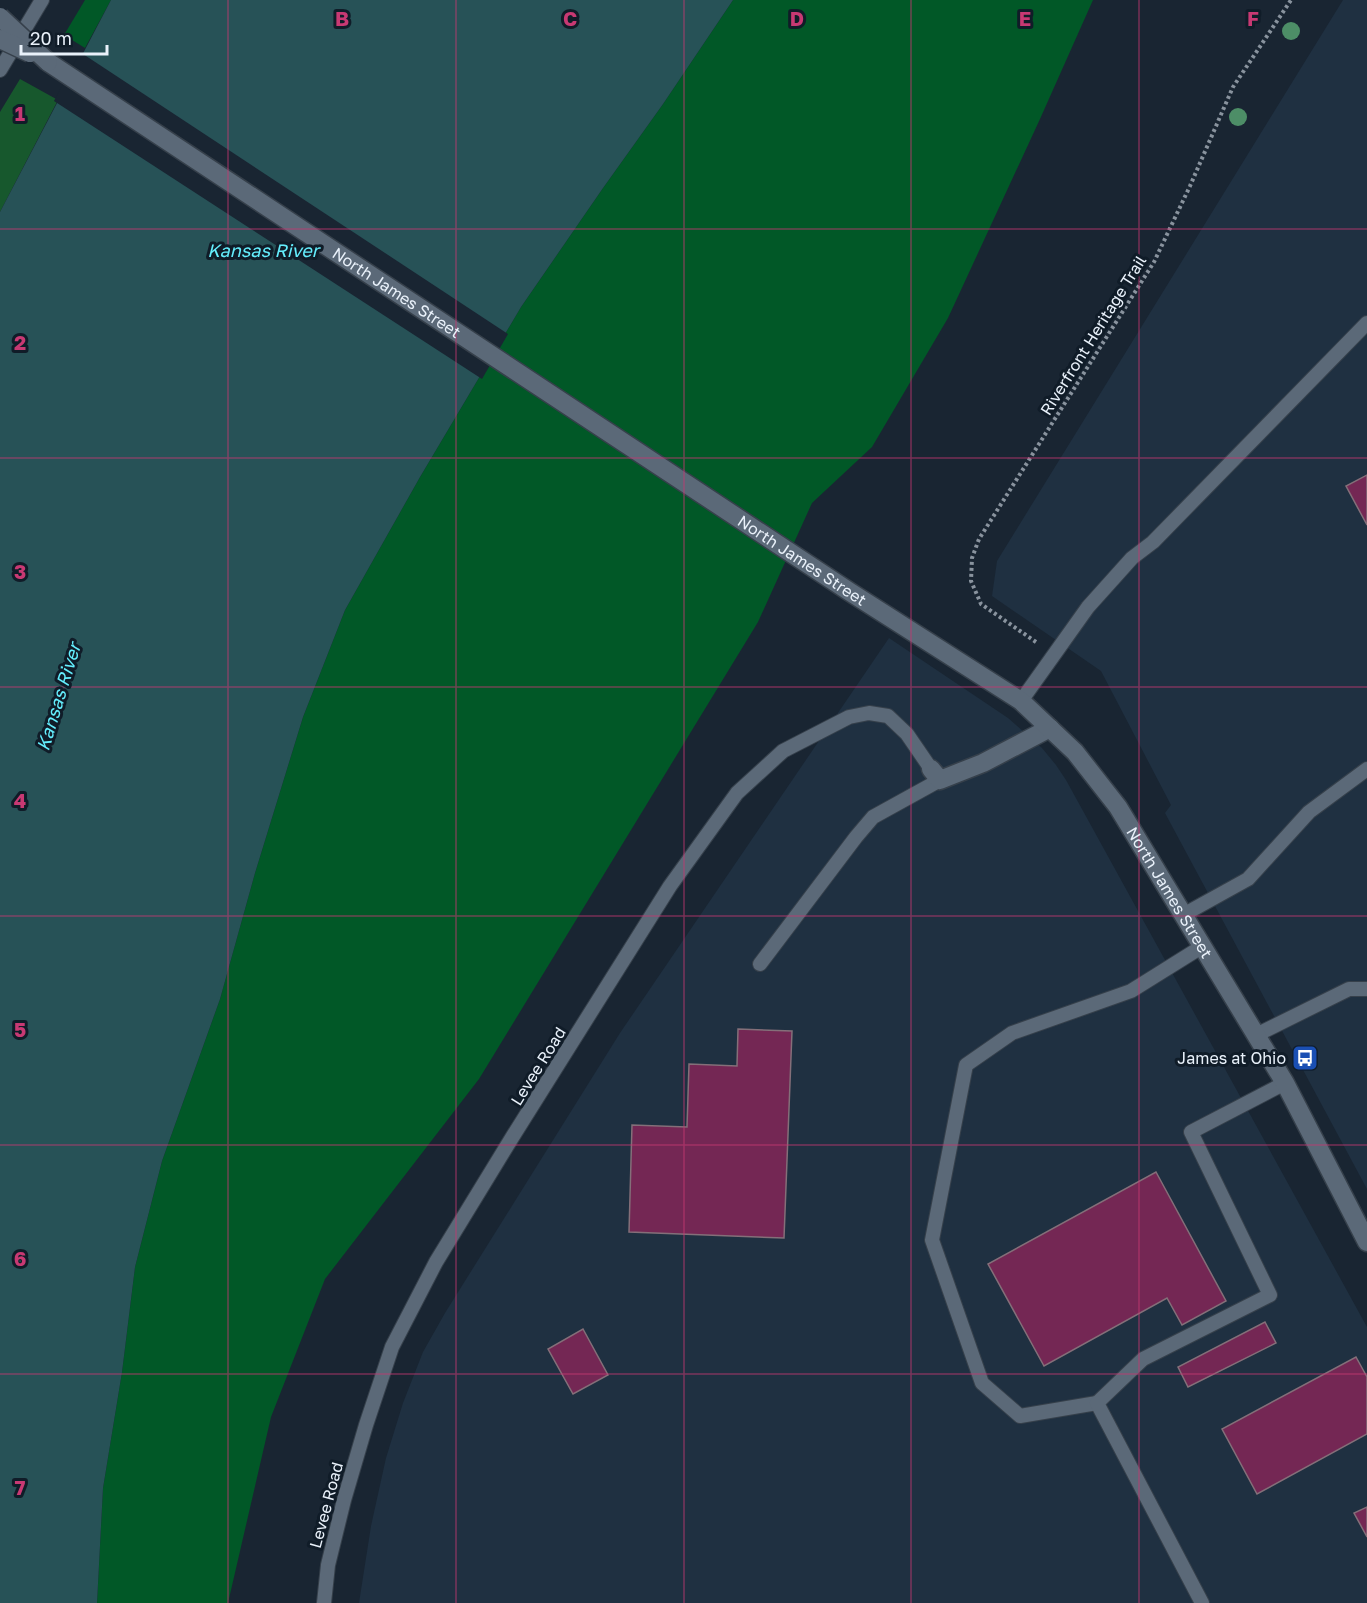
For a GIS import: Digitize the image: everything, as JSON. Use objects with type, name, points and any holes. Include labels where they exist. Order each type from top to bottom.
[{"type":"main road","name":"North James Street","points":[[0,17],[48,62]]},
{"type":"main road","name":"North James Street","points":[[0,39],[48,62],[850,592],[1021,701],[1075,752],[1119,807],[1286,1083],[1367,1242]]},
{"type":"main road","points":[[935,775],[983,763],[1050,728]]},
{"type":"lane","points":[[0,70],[42,0]]},
{"type":"lane","points":[[1021,701],[1088,607],[1132,558],[1153,542],[1367,322]]},
{"type":"lane","name":"Levee Road","points":[[324,1603],[328,1565],[344,1500],[392,1347],[436,1262],[513,1136],[670,886],[730,802],[783,751],[849,717],[869,713],[888,716],[907,734],[935,775]]},
{"type":"lane","points":[[1183,915],[1248,879],[1309,812],[1367,769]]},
{"type":"lane","points":[[760,964],[873,817],[935,775]]},
{"type":"lane","points":[[1203,946],[1131,991],[1012,1033],[966,1065],[932,1240],[982,1383],[1020,1416],[1096,1403],[1143,1359],[1270,1295],[1191,1132],[1286,1083]]},
{"type":"lane","points":[[1256,1035],[1349,989],[1367,988]]},
{"type":"lane","points":[[1096,1403],[1202,1603]]},
{"type":"path","name":"Riverfront Heritage Trail","points":[[1054,655],[981,604],[971,581],[972,558],[979,539],[1154,262],[1233,87],[1291,0]]},
{"type":"shaded area","points":[[1343,0],[1367,0],[1367,1189],[1165,813],[1171,805],[1101,671],[992,596],[997,561]]},
{"type":"shaded area","points":[[889,638],[1008,718],[1042,748],[1056,765],[1367,1327],[1367,1603],[359,1603],[371,1526],[386,1458],[403,1403],[423,1352],[620,1033]]},
{"type":"green space","points":[[85,0],[111,0],[85,48],[64,35]]},
{"type":"green space","points":[[733,0],[1093,0],[948,318],[872,447],[812,503],[758,622],[479,1079],[325,1279],[271,1417],[228,1603],[97,1603],[103,1488],[122,1372],[135,1267],[162,1161],[220,999],[255,873],[303,717],[345,610],[420,477],[521,307]]},
{"type":"green space","points":[[20,79],[58,100],[0,212],[0,112]]},
{"type":"water","name":"Kansas River","points":[[111,0],[733,0],[521,307],[420,477],[345,610],[303,717],[255,873],[220,999],[162,1161],[135,1267],[122,1372],[103,1488],[97,1603],[0,1603],[0,212]]},
{"type":"pier","points":[[80,52],[508,334],[482,379],[54,101]]},
{"type":"building","points":[[1367,475],[1367,525],[1346,486]]},
{"type":"building","points":[[738,1029],[792,1031],[784,1238],[629,1232],[632,1125],[687,1127],[689,1064],[737,1066]]},
{"type":"building","points":[[1156,1172],[1226,1301],[1182,1325],[1167,1298],[1044,1366],[988,1264]]},
{"type":"building","points":[[1265,1322],[1276,1343],[1188,1387],[1178,1367]]},
{"type":"building","points":[[583,1329],[608,1375],[573,1394],[548,1349]]},
{"type":"building","points":[[1356,1357],[1367,1377],[1367,1434],[1257,1494],[1222,1429]]},
{"type":"building","points":[[1367,1507],[1367,1537],[1354,1513]]},
{"type":"place","name":"James at Ohio","points":[[1305,1058]]}]
